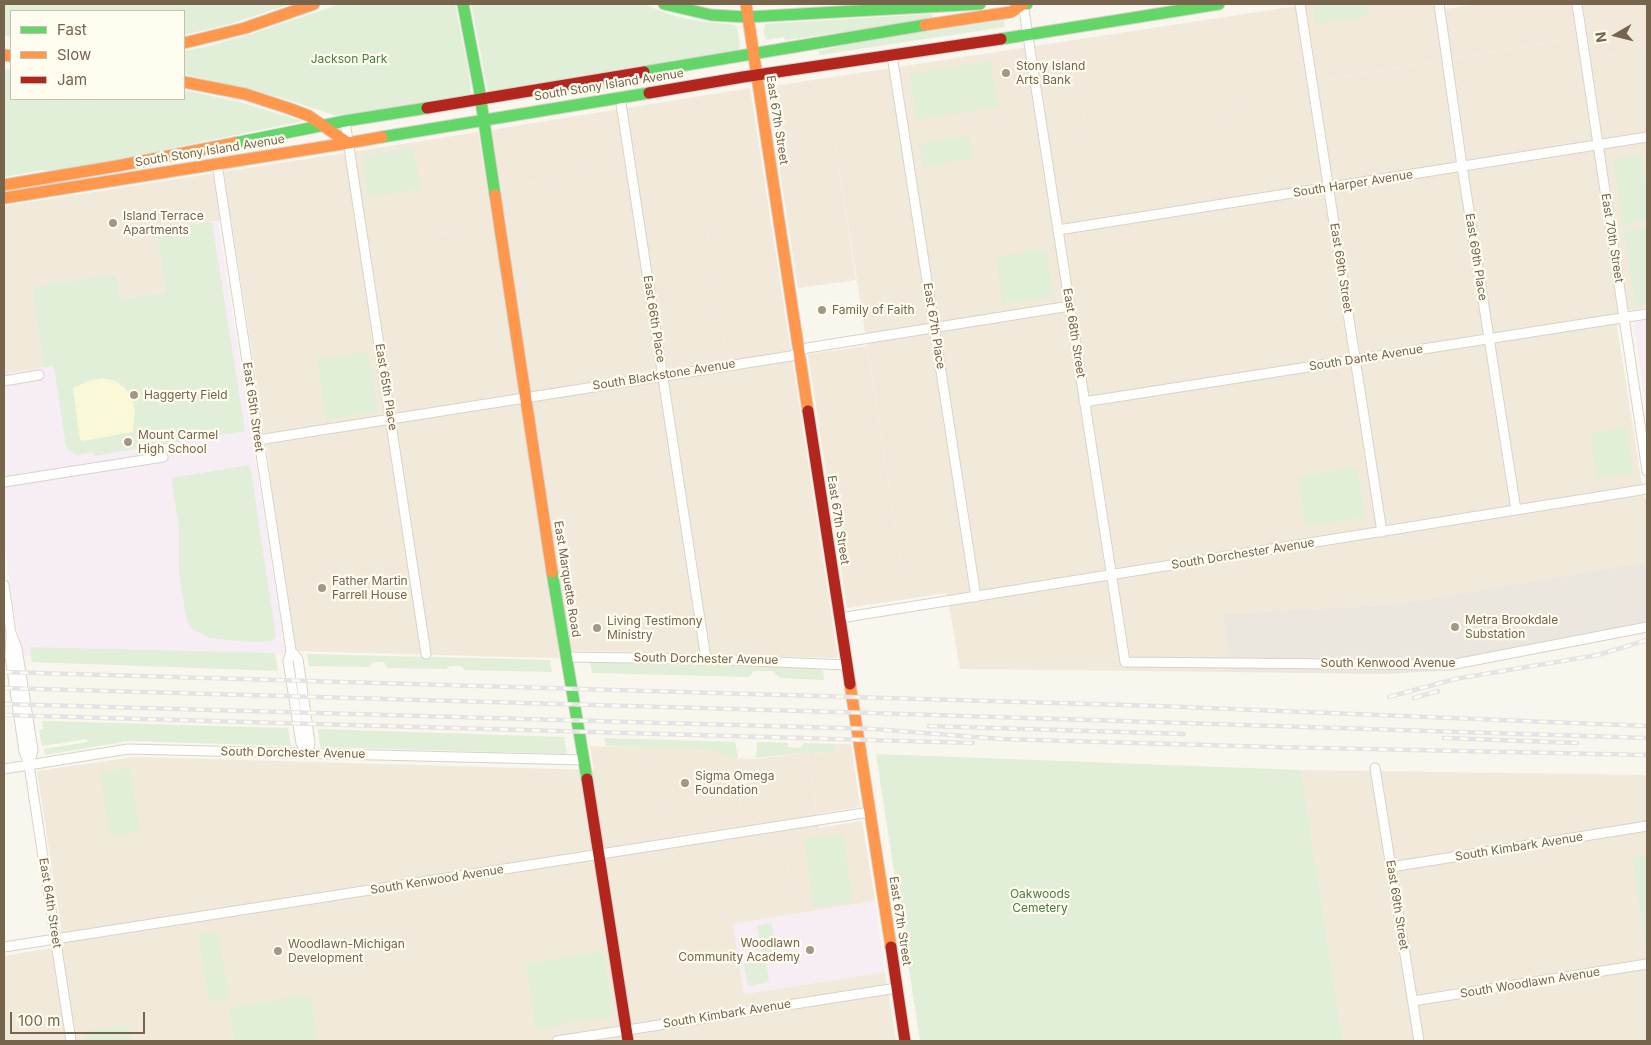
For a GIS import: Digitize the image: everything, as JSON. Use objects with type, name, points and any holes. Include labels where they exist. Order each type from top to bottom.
[{"type":"main road","points":[[185,43],[245,28],[314,4]]},
{"type":"main road","name":"East Marquette Road","points":[[462,4],[471,40],[481,100],[566,658],[628,1036]]},
{"type":"main road","points":[[664,4],[711,15],[747,16],[980,4]]},
{"type":"main road","name":"East 67th Street","points":[[746,4],[905,1041]]},
{"type":"main road","name":"South Stony Island Avenue","points":[[4,185],[117,166],[345,121],[817,44],[854,36],[1011,12],[1024,4]]},
{"type":"main road","name":"South Stony Island Avenue","points":[[4,198],[757,75],[1028,35],[1220,4]]},
{"type":"main road","points":[[185,82],[245,94],[309,116],[348,143]]},
{"type":"street","name":"East 68th Street","points":[[1024,4],[1125,662]]},
{"type":"street","name":"East 69th Street","points":[[1300,4],[1382,532]]},
{"type":"street","name":"East 69th Place","points":[[1439,4],[1462,166],[1516,510]]},
{"type":"street","name":"East 70th Street","points":[[1577,4],[1647,471]]},
{"type":"street","name":"East 67th Place","points":[[892,54],[976,596]]},
{"type":"street","name":"East 66th Place","points":[[620,97],[706,659]]},
{"type":"street","name":"East 65th Place","points":[[345,121],[426,654]]},
{"type":"street","name":"South Harper Avenue","points":[[1058,230],[1647,137]]},
{"type":"street","name":"East 65th Street","points":[[217,164],[291,651],[288,661],[301,743],[307,753]]},
{"type":"street","name":"South Blackstone Avenue","points":[[258,440],[791,356],[807,348],[1070,306]]},
{"type":"street","name":"South Dante Avenue","points":[[1084,402],[1647,314]]},
{"type":"street","points":[[4,381],[39,375]]},
{"type":"street","points":[[4,482],[163,457]]},
{"type":"street","name":"South Dorchester Avenue","points":[[840,618],[1647,489]]},
{"type":"street","name":"East 64th Street","points":[[4,585],[11,633],[17,648],[33,750],[29,765],[71,1041]]},
{"type":"street","name":"South Kenwood Avenue","points":[[1125,662],[1450,665],[1647,627]]},
{"type":"street","name":"South Dorchester Avenue","points":[[566,658],[706,659],[847,665]]},
{"type":"street","name":"South Dorchester Avenue","points":[[4,769],[128,749],[584,760]]},
{"type":"street","name":"East 69th Street","points":[[1375,768],[1419,1041]]},
{"type":"street","name":"South Kenwood Avenue","points":[[4,948],[870,812]]},
{"type":"street","name":"South Kimbark Avenue","points":[[1391,867],[1647,826]]},
{"type":"street","name":"South Woodlawn Avenue","points":[[1413,1001],[1647,964]]},
{"type":"street","name":"South Kimbark Avenue","points":[[557,1041],[628,1036],[897,988]]},
{"type":"shaded area","points":[[1310,4],[1435,4],[1447,9],[1475,4],[1647,4],[1647,49],[1575,61],[1570,39],[1305,83],[1303,73],[1237,85],[1241,118],[1088,141],[1078,77],[1043,82],[1046,108],[835,141],[856,280],[798,288],[767,87]]},
{"type":"shaded area","points":[[1571,39],[1575,61],[1647,49],[1647,308],[1615,313],[1644,498],[1647,498],[1647,562],[1399,604],[1224,614],[1231,672],[960,669],[947,593],[907,599],[835,141],[1046,108],[1043,82],[1078,77],[1088,141],[1241,118],[1237,85],[1303,73],[1306,83]]},
{"type":"shaded area","points":[[750,88],[791,352],[727,362],[706,223],[635,236],[624,168],[500,188],[491,130]]},
{"type":"shaded area","points":[[478,132],[493,226],[430,235],[416,142]]},
{"type":"shaded area","points":[[416,142],[431,235],[506,224],[500,188],[624,168],[706,223],[727,362],[791,352],[838,658],[558,650],[559,658],[291,651],[267,448],[231,219],[156,229],[166,292],[121,299],[116,274],[33,287],[44,367],[4,374],[4,206]]},
{"type":"shaded area","name":"Mount Carmel High School","points":[[218,221],[284,654],[31,647],[31,657],[24,656],[16,623],[4,542],[4,374],[44,367],[32,287],[116,274],[121,299],[166,292],[156,229]]},
{"type":"shaded area","points":[[1647,320],[1647,415],[1634,326],[1637,322]]},
{"type":"shaded area","points":[[867,346],[907,599],[847,608],[808,354]]},
{"type":"shaded area","points":[[1647,562],[1647,631],[1619,638],[1439,671],[1384,674],[1231,672],[1223,614],[1399,604]]},
{"type":"shaded area","points":[[834,744],[851,744],[860,807],[817,814],[808,752],[835,753]]},
{"type":"shaded area","points":[[590,746],[653,748],[667,837],[743,825],[733,758],[759,759],[808,752],[820,837],[784,843],[795,914],[733,924],[744,994],[885,972],[896,1041],[4,1041],[4,956],[64,946],[37,771],[134,757],[594,770]]},
{"type":"shaded area","points":[[653,748],[715,751],[733,758],[743,825],[667,837]]},
{"type":"shaded area","points":[[1301,770],[1647,775],[1647,1041],[1343,1041]]},
{"type":"shaded area","points":[[862,821],[875,901],[795,914],[784,843],[820,837],[819,828]]},
{"type":"shaded area","name":"Woodlawn Community Academy","points":[[875,901],[885,972],[744,994],[733,924]]},
{"type":"green space","points":[[4,4],[290,4],[230,24],[185,35],[185,10],[10,10],[10,37],[4,36]]},
{"type":"green space","name":"Jackson Park","points":[[340,4],[455,4],[471,93],[468,96],[337,116],[279,97],[185,74],[185,51],[252,34]]},
{"type":"green space","points":[[471,4],[643,4],[671,15],[698,21],[735,25],[740,46],[736,52],[488,92]]},
{"type":"green space","points":[[1329,4],[1368,4],[1369,16],[1315,25],[1313,7]]},
{"type":"green space","points":[[932,14],[932,20],[785,40],[784,37],[766,40],[763,30],[765,24]]},
{"type":"green space","points":[[1004,20],[1005,27],[819,55],[819,51],[861,41]]},
{"type":"green space","points":[[991,61],[998,107],[917,120],[909,73]]},
{"type":"green space","points":[[4,69],[10,70],[10,100],[185,100],[185,90],[239,102],[303,121],[52,173],[43,170],[4,177]]},
{"type":"green space","points":[[690,69],[690,71],[652,82],[546,99],[546,97],[580,88]]},
{"type":"green space","points":[[969,136],[973,158],[923,167],[919,144]]},
{"type":"green space","points":[[413,148],[421,189],[368,197],[363,155]]},
{"type":"green space","points":[[1641,154],[1647,191],[1647,221],[1623,225],[1613,159]]},
{"type":"green space","name":"Haggerty Field","points":[[212,222],[245,431],[94,456],[93,452],[76,455],[66,447],[54,366],[44,367],[32,287],[116,274],[121,299],[166,292],[156,229]]},
{"type":"green space","points":[[1647,228],[1647,304],[1636,306],[1624,232]]},
{"type":"green space","points":[[1046,249],[1054,296],[1002,304],[996,257]]},
{"type":"green space","points":[[368,351],[378,411],[326,420],[317,359]]},
{"type":"green space","points":[[1627,427],[1633,474],[1597,479],[1590,433]]},
{"type":"green space","points":[[250,465],[276,637],[272,641],[250,642],[209,638],[191,628],[186,617],[179,573],[179,528],[171,478]]},
{"type":"green space","points":[[1357,467],[1365,517],[1306,527],[1298,476]]},
{"type":"green space","points":[[30,647],[275,653],[278,671],[32,662]]},
{"type":"green space","points":[[307,654],[550,660],[552,672],[465,670],[461,666],[450,666],[446,669],[387,668],[384,662],[373,662],[369,667],[309,666]]},
{"type":"green space","points":[[590,662],[819,668],[823,671],[824,680],[780,678],[773,671],[754,671],[749,677],[592,673]]},
{"type":"green space","points":[[42,721],[288,728],[291,746],[129,741],[45,755],[44,749],[88,742],[87,739],[42,746],[39,730],[43,729]]},
{"type":"green space","points":[[318,729],[564,737],[567,754],[320,747]]},
{"type":"green space","points":[[604,738],[735,742],[738,758],[715,751],[606,746]]},
{"type":"green space","points":[[757,742],[788,743],[788,747],[797,748],[802,747],[803,743],[834,744],[835,753],[808,752],[756,758]]},
{"type":"green space","name":"Oakwoods Cemetery","points":[[876,754],[1301,770],[1343,1041],[920,1041]]},
{"type":"green space","points":[[129,767],[140,832],[110,837],[100,772]]},
{"type":"green space","points":[[843,834],[853,902],[814,907],[804,839]]},
{"type":"green space","points":[[1647,855],[1647,952],[1646,952],[1632,857]]},
{"type":"green space","points":[[771,923],[777,953],[762,956],[757,926]]},
{"type":"green space","points":[[218,932],[229,999],[209,1002],[198,935]]},
{"type":"green space","points":[[603,951],[613,1016],[536,1030],[526,964]]},
{"type":"green space","points":[[766,961],[769,982],[748,986],[744,964]]},
{"type":"green space","points":[[310,994],[318,1041],[234,1041],[229,1008]]},
{"type":"green space","points":[[128,1025],[131,1041],[84,1041],[82,1032]]},
{"type":"sand","points":[[103,378],[115,381],[125,388],[132,398],[135,410],[133,432],[83,441],[80,439],[73,388],[91,380]]},
{"type":"railway","points":[[1389,697],[1455,679],[1598,655],[1647,640]]},
{"type":"railway","points":[[4,672],[1158,706],[1647,726]]},
{"type":"railway","points":[[4,688],[1647,738]]},
{"type":"railway","points":[[1414,698],[1438,691]]},
{"type":"railway","points":[[4,704],[874,729],[1001,739],[1647,755]]},
{"type":"railway","points":[[4,715],[973,743]]},
{"type":"railway","points":[[929,726],[1184,734]]},
{"type":"railway","points":[[1444,738],[1577,743]]},
{"type":"traffic: fast","points":[[463,4],[479,88],[495,195]]},
{"type":"traffic: fast","points":[[664,4],[711,15],[747,17],[980,4]]},
{"type":"traffic: fast","points":[[1021,4],[1027,4]]},
{"type":"traffic: fast","points":[[1001,39],[1219,4]]},
{"type":"traffic: fast","points":[[644,72],[925,25]]},
{"type":"traffic: fast","points":[[382,137],[649,93]]},
{"type":"traffic: fast","points":[[235,143],[345,121],[427,108]]},
{"type":"traffic: fast","points":[[552,572],[587,779]]},
{"type":"traffic: slow","points":[[185,43],[245,28],[314,4]]},
{"type":"traffic: slow","points":[[746,4],[808,411]]},
{"type":"traffic: slow","points":[[925,25],[1011,12],[1023,4]]},
{"type":"traffic: slow","points":[[4,55],[10,56]]},
{"type":"traffic: slow","points":[[185,82],[245,94],[291,109],[309,116],[348,143],[382,137]]},
{"type":"traffic: slow","points":[[4,185],[117,166],[235,143]]},
{"type":"traffic: slow","points":[[4,198],[348,143]]},
{"type":"traffic: slow","points":[[495,195],[552,572]]},
{"type":"traffic: slow","points":[[850,684],[891,947]]},
{"type":"traffic: jam","points":[[649,93],[743,77],[1001,39]]},
{"type":"traffic: jam","points":[[427,108],[644,72]]},
{"type":"traffic: jam","points":[[808,411],[850,684]]},
{"type":"traffic: jam","points":[[587,779],[628,1041]]},
{"type":"traffic: jam","points":[[891,947],[905,1041]]},
{"type":"place","name":"Stony Island Arts Bank","points":[[1006,73]]},
{"type":"place","name":"Island Terrace Apartments","points":[[113,223]]},
{"type":"place","name":"Family of Faith","points":[[822,310]]},
{"type":"place","name":"Haggerty Field","points":[[134,395]]},
{"type":"place","name":"Mount Carmel High School","points":[[128,442]]},
{"type":"place","name":"Father Martin Farrell House","points":[[322,588]]},
{"type":"place","name":"Metra Brookdale Substation","points":[[1455,627]]},
{"type":"place","name":"Living Testimony Ministry","points":[[597,628]]},
{"type":"place","name":"Sigma Omega Foundation","points":[[685,783]]},
{"type":"place","name":"Woodlawn Community Academy","points":[[810,950]]},
{"type":"place","name":"Woodlawn-Michigan Development","points":[[278,951]]}]
